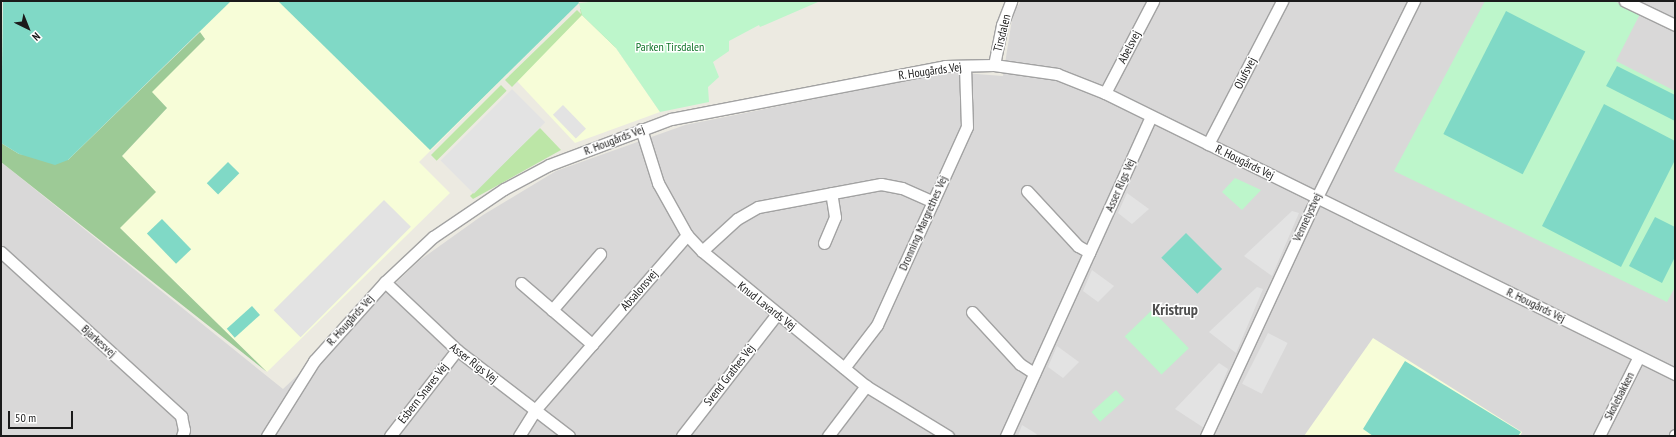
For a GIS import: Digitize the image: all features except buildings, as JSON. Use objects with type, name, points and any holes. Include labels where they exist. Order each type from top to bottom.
[{"type":"street","name":"Tirsdalen","points":[[994,65],[1002,25],[1011,1]]},
{"type":"street","name":"Abelsvej","points":[[1105,93],[1153,1]]},
{"type":"street","name":"Olufsvej","points":[[1208,144],[1282,1]]},
{"type":"street","name":"Vennelystvej","points":[[1206,436],[1317,197],[1414,1]]},
{"type":"street","points":[[1625,1],[1675,25]]},
{"type":"street","name":"R. Hougårds Vej","points":[[267,436],[314,361],[385,282],[434,237],[504,189],[549,165],[641,129],[671,119],[937,68],[965,66],[994,65],[1057,74],[1105,93],[1675,374]]},
{"type":"street","name":"Dronning Margrethes Vej","points":[[844,368],[877,325],[966,127],[965,66]]},
{"type":"street","name":"Asser Rigs Vej","points":[[1006,436],[1151,117]]},
{"type":"street","name":"Knud Lavards Vej","points":[[641,129],[658,183],[687,235],[702,251],[866,386],[948,436]]},
{"type":"street","points":[[702,251],[737,219],[758,207],[881,184],[902,188],[933,202]]},
{"type":"street","points":[[1027,191],[1078,246],[1089,252]]},
{"type":"street","points":[[824,243],[835,217],[831,193]]},
{"type":"street","name":"Absalonsvej","points":[[519,436],[535,410],[687,235]]},
{"type":"street","name":"Bjarkesvej","points":[[1,252],[181,416],[184,430],[182,436]]},
{"type":"street","points":[[552,310],[600,254]]},
{"type":"street","name":"Asser Rigs Vej","points":[[385,282],[457,350],[569,436]]},
{"type":"street","points":[[521,283],[592,344]]},
{"type":"street","points":[[972,312],[1020,364],[1034,373]]},
{"type":"street","name":"Svend Grathes Vej","points":[[682,436],[777,314]]},
{"type":"street","name":"Esbern Snares Vej","points":[[390,436],[457,350]]},
{"type":"street","name":"Skolebakken","points":[[1598,436],[1639,356]]},
{"type":"street","points":[[828,436],[866,386]]},
{"type":"shaded area","points":[[3,1],[578,1],[579,3],[419,162],[450,193],[267,372],[120,228],[122,156],[167,108],[151,92],[205,39],[199,32],[68,160],[1,143]]},
{"type":"shaded area","points":[[3,1],[231,1],[68,160],[55,165],[19,154],[1,143]]},
{"type":"shaded area","points":[[278,1],[578,1],[579,3],[430,150]]},
{"type":"shaded area","points":[[1021,1],[1675,1],[1675,436],[1,436],[1,162],[283,389],[420,260],[483,215],[556,171],[685,125],[950,72],[1003,76],[1013,13]]},
{"type":"shaded area","points":[[1506,11],[1585,51],[1523,174],[1443,134]]},
{"type":"shaded area","points":[[582,15],[616,48],[660,112],[575,143],[516,80]]},
{"type":"shaded area","points":[[1617,66],[1675,95],[1675,121],[1606,86]]},
{"type":"shaded area","points":[[512,89],[545,122],[474,194],[441,160]]},
{"type":"shaded area","points":[[1604,104],[1675,141],[1675,160],[1621,267],[1542,226]]},
{"type":"shaded area","points":[[563,105],[586,129],[576,138],[553,115]]},
{"type":"shaded area","points":[[228,162],[239,173],[218,195],[207,183]]},
{"type":"shaded area","points":[[1127,193],[1149,209],[1132,224],[1118,213]]},
{"type":"shaded area","points":[[384,200],[411,227],[301,337],[274,310]]},
{"type":"shaded area","points":[[1292,211],[1299,213],[1272,276],[1244,256]]},
{"type":"shaded area","points":[[1655,217],[1675,227],[1675,257],[1662,283],[1629,266]]},
{"type":"shaded area","points":[[162,219],[191,249],[176,264],[147,234]]},
{"type":"shaded area","points":[[1186,233],[1222,269],[1197,294],[1161,258]]},
{"type":"shaded area","points":[[1092,270],[1114,286],[1098,302],[1083,291]]},
{"type":"shaded area","points":[[1257,287],[1263,289],[1236,353],[1209,332]]},
{"type":"shaded area","points":[[252,306],[260,315],[235,338],[227,329]]},
{"type":"shaded area","points":[[1268,333],[1288,343],[1262,394],[1242,384]]},
{"type":"shaded area","points":[[1373,338],[1522,432],[1520,436],[1304,436]]},
{"type":"shaded area","points":[[1057,346],[1079,362],[1063,378],[1048,367]]},
{"type":"shaded area","points":[[1405,361],[1521,432],[1518,436],[1373,436],[1363,429]]},
{"type":"shaded area","points":[[1219,363],[1228,369],[1204,428],[1175,409]]},
{"type":"shaded area","points":[[1022,425],[1035,433],[1038,436],[1018,436]]},
{"type":"green space","name":"Parken Tirsdalen","points":[[599,1],[818,2],[760,27],[759,25],[729,41],[729,51],[713,62],[719,77],[708,87],[709,102],[660,112],[616,48],[582,15],[579,3]]},
{"type":"green space","points":[[1485,1],[1614,1],[1640,14],[1616,61],[1675,91],[1675,287],[1667,302],[1394,171]]},
{"type":"green space","points":[[580,9],[590,10],[660,112],[616,48],[582,15],[512,87],[505,80],[577,10],[581,14]]},
{"type":"green space","points":[[200,32],[205,39],[152,92],[167,108],[122,156],[156,192],[120,228],[267,372],[1,162],[1,143],[19,154],[68,160]]},
{"type":"green space","points":[[501,85],[507,91],[437,161],[431,155]]},
{"type":"green space","points":[[540,128],[561,150],[473,199],[470,196]]},
{"type":"green space","points":[[1235,178],[1261,190],[1242,210],[1222,192]]},
{"type":"green space","points":[[1152,310],[1189,348],[1161,375],[1125,336]]},
{"type":"green space","points":[[1116,390],[1125,400],[1100,422],[1091,412]]},
{"type":"district","name":"Kristrup","points":[[1175,309]]}]
